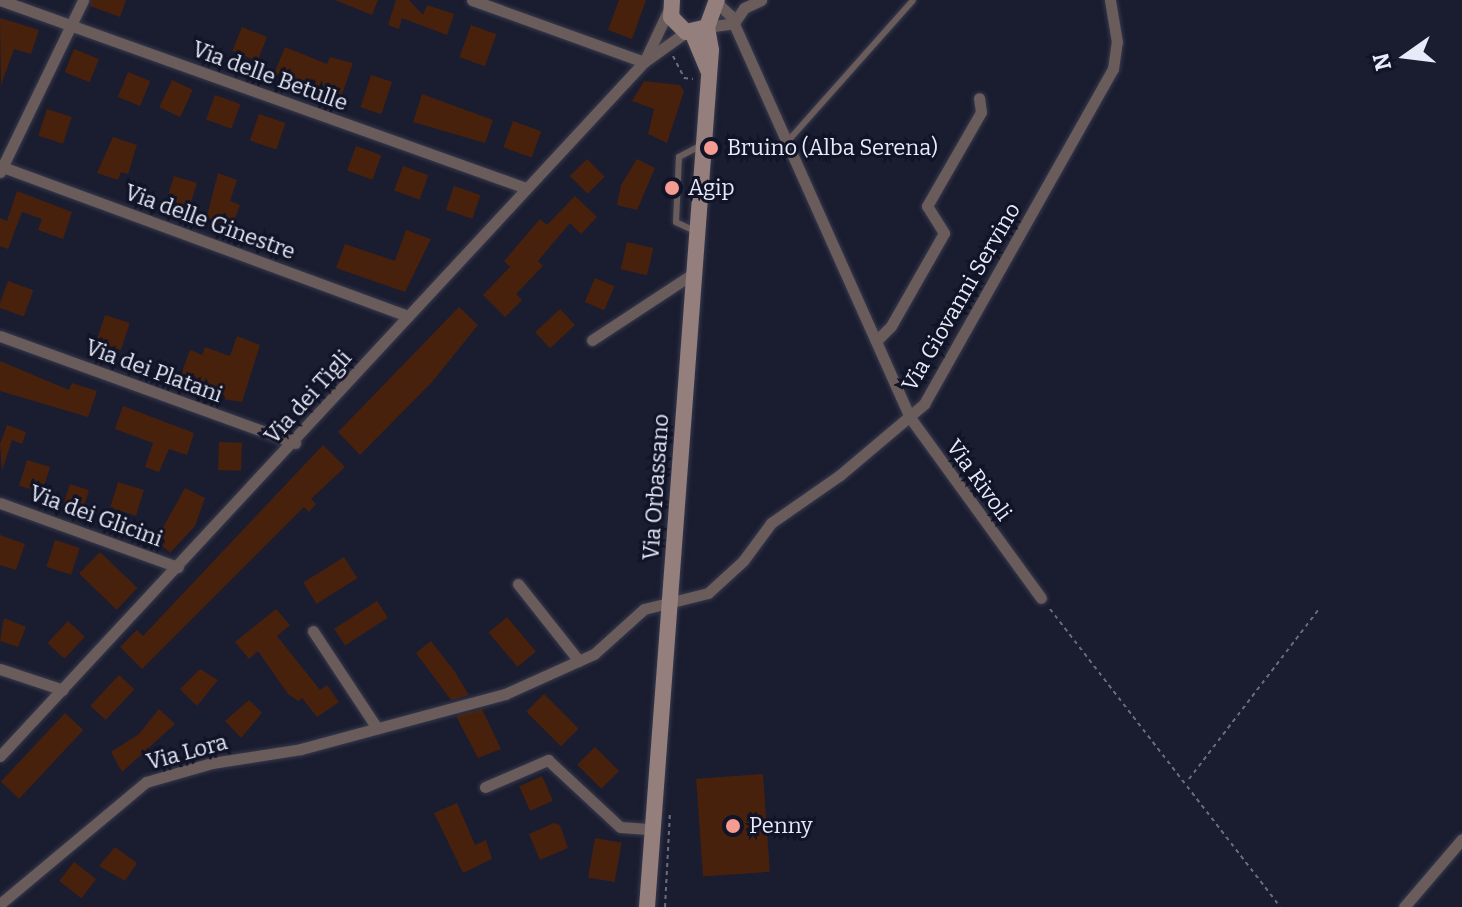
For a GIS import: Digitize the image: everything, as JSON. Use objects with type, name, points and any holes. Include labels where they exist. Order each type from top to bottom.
[{"type":"main road","points":[[695,30],[717,2]]},
{"type":"main road","name":"Via Orbassano","points":[[647,907],[708,70],[695,30],[674,24],[671,4]]},
{"type":"street","name":"Via delle Betulle","points":[[0,0],[526,188]]},
{"type":"street","points":[[1,168],[83,0]]},
{"type":"street","points":[[472,0],[644,62]]},
{"type":"street","points":[[695,30],[734,23],[744,8],[761,0]]},
{"type":"street","name":"Via Giovanni Servino","points":[[670,603],[708,593],[743,561],[771,523],[911,419],[1113,69],[1117,42],[1110,0]]},
{"type":"street","name":"Via Rivoli","points":[[717,2],[734,23],[878,339],[911,419],[1041,598]]},
{"type":"street","name":"Via dei Tigli","points":[[644,62],[671,4]]},
{"type":"street","name":"Via dei Tigli","points":[[0,756],[295,443],[407,316],[644,62],[695,30]]},
{"type":"street","points":[[878,339],[891,326],[944,233],[927,206],[981,112],[979,98]]},
{"type":"street","name":"Via delle Ginestre","points":[[1,168],[407,316]]},
{"type":"street","points":[[592,340],[694,273]]},
{"type":"street","name":"Via dei Platani","points":[[0,336],[295,443]]},
{"type":"street","name":"Via dei Glicini","points":[[0,503],[178,567]]},
{"type":"street","points":[[518,584],[579,661]]},
{"type":"street","name":"Via Lora","points":[[0,904],[146,782],[377,728],[505,694],[579,661],[644,609],[670,603]]},
{"type":"street","points":[[313,631],[377,728]]},
{"type":"street","points":[[0,669],[63,690]]},
{"type":"street","points":[[485,787],[548,760],[620,827],[652,829]]},
{"type":"street","points":[[1404,907],[1462,839]]},
{"type":"lane","points":[[788,141],[913,0]]},
{"type":"path","points":[[1041,598],[1187,781],[1280,907]]},
{"type":"path","points":[[1187,781],[1319,609]]},
{"type":"building","points":[[91,0],[126,0],[120,17],[90,6]]},
{"type":"building","points":[[335,0],[378,0],[372,15]]},
{"type":"building","points":[[396,0],[409,0],[423,15],[427,5],[454,14],[447,35],[402,18],[399,29],[388,25]]},
{"type":"building","points":[[619,0],[646,0],[632,39],[608,30]]},
{"type":"building","points":[[0,18],[39,30],[31,54],[14,49],[1,85]]},
{"type":"building","points":[[471,25],[496,34],[485,66],[459,57]]},
{"type":"building","points":[[242,27],[267,37],[257,61],[232,51]]},
{"type":"building","points":[[285,47],[327,64],[330,57],[353,63],[340,100],[274,74]]},
{"type":"building","points":[[74,49],[99,59],[90,82],[65,72]]},
{"type":"building","points":[[128,72],[150,81],[140,106],[118,97]]},
{"type":"building","points":[[371,75],[392,82],[381,114],[360,107]]},
{"type":"building","points":[[172,80],[193,90],[180,117],[159,107]]},
{"type":"building","points":[[644,81],[680,85],[684,91],[667,143],[648,134],[654,109],[632,101]]},
{"type":"building","points":[[422,94],[493,120],[485,143],[413,122]]},
{"type":"building","points":[[215,95],[240,104],[231,129],[206,119]]},
{"type":"building","points":[[47,109],[72,117],[63,144],[38,136]]},
{"type":"building","points":[[259,114],[285,123],[276,150],[250,140]]},
{"type":"building","points":[[513,121],[541,131],[532,158],[503,147]]},
{"type":"building","points":[[113,137],[137,145],[128,174],[121,172],[118,180],[97,173]]},
{"type":"building","points":[[356,146],[381,155],[372,180],[347,170]]},
{"type":"building","points":[[587,159],[605,177],[588,194],[570,176]]},
{"type":"building","points":[[637,159],[655,168],[637,210],[617,205],[621,185]]},
{"type":"building","points":[[403,166],[428,175],[419,200],[394,190]]},
{"type":"building","points":[[218,173],[237,180],[230,201],[240,205],[231,229],[206,220]]},
{"type":"building","points":[[174,176],[197,183],[188,214],[165,207]]},
{"type":"building","points":[[454,186],[480,195],[472,219],[446,210]]},
{"type":"building","points":[[17,191],[72,212],[63,239],[38,230],[42,219],[22,212],[8,249],[0,246],[0,218],[7,221]]},
{"type":"building","points":[[575,196],[597,217],[581,234],[570,223],[538,261],[543,266],[516,294],[522,300],[505,317],[483,295],[510,267],[504,261],[540,219],[547,225]]},
{"type":"building","points":[[406,230],[431,239],[405,292],[336,268],[345,244],[395,261]]},
{"type":"building","points":[[627,242],[653,248],[647,275],[621,269]]},
{"type":"building","points":[[595,278],[614,286],[604,310],[585,302]]},
{"type":"building","points":[[8,281],[33,290],[24,317],[0,308]]},
{"type":"building","points":[[459,307],[478,325],[432,382],[360,455],[338,432]]},
{"type":"building","points":[[560,309],[575,325],[550,348],[535,332]]},
{"type":"building","points":[[105,315],[130,323],[121,350],[96,342]]},
{"type":"building","points":[[237,336],[260,345],[242,402],[217,398],[219,391],[180,377],[190,350],[202,355],[205,347],[230,356]]},
{"type":"building","points":[[0,361],[69,390],[72,383],[97,391],[88,417],[0,391]]},
{"type":"building","points":[[123,406],[194,433],[187,455],[169,449],[159,472],[145,467],[153,443],[115,429]]},
{"type":"building","points":[[7,425],[26,432],[22,444],[12,440],[2,471],[0,444]]},
{"type":"building","points":[[219,442],[242,443],[241,471],[218,470]]},
{"type":"building","points":[[323,445],[345,467],[311,499],[316,504],[309,512],[304,507],[142,669],[120,647],[137,630],[143,636]]},
{"type":"building","points":[[27,460],[50,467],[42,493],[19,486]]},
{"type":"building","points":[[118,482],[144,490],[136,516],[110,508]]},
{"type":"building","points":[[70,484],[89,490],[83,510],[64,504]]},
{"type":"building","points":[[185,488],[205,498],[195,526],[170,553],[156,540]]},
{"type":"building","points":[[0,535],[25,544],[16,570],[0,565]]},
{"type":"building","points":[[55,540],[80,548],[71,575],[46,567]]},
{"type":"building","points":[[100,552],[137,588],[117,610],[79,574]]},
{"type":"building","points":[[344,557],[357,578],[317,604],[303,582]]},
{"type":"building","points":[[377,601],[388,618],[345,646],[334,629]]},
{"type":"building","points":[[276,609],[290,625],[277,636],[320,690],[327,685],[339,702],[317,717],[302,698],[298,701],[288,694],[258,651],[249,659],[235,642]]},
{"type":"building","points":[[507,617],[536,651],[518,667],[489,632]]},
{"type":"building","points":[[4,618],[26,627],[18,647],[0,641]]},
{"type":"building","points":[[68,621],[85,637],[64,659],[48,643]]},
{"type":"building","points":[[431,641],[469,695],[451,700],[416,653]]},
{"type":"building","points":[[200,669],[218,680],[197,706],[180,689]]},
{"type":"building","points":[[119,675],[134,689],[106,720],[90,706]]},
{"type":"building","points":[[544,694],[579,729],[561,746],[526,712]]},
{"type":"building","points":[[249,700],[262,713],[241,738],[225,721]]},
{"type":"building","points":[[159,709],[175,724],[122,772],[111,752],[139,734]]},
{"type":"building","points":[[482,709],[501,749],[478,758],[456,716]]},
{"type":"building","points":[[65,713],[83,730],[19,799],[1,782]]},
{"type":"building","points":[[595,747],[619,771],[601,789],[577,765]]},
{"type":"building","points":[[763,774],[770,872],[703,876],[696,779]]},
{"type":"building","points":[[542,776],[553,801],[530,811],[519,786]]},
{"type":"building","points":[[457,803],[475,845],[486,840],[492,859],[463,873],[434,813]]},
{"type":"building","points":[[554,823],[560,825],[568,848],[540,860],[529,834]]},
{"type":"building","points":[[595,838],[622,843],[615,882],[588,877]]},
{"type":"building","points":[[115,847],[137,863],[125,881],[99,866]]},
{"type":"building","points":[[74,862],[96,879],[81,898],[59,881]]},
{"type":"place","name":"Bruino (Alba Serena)","points":[[711,148]]},
{"type":"place","name":"Agip","points":[[672,188]]},
{"type":"place","name":"Penny","points":[[733,826]]}]
